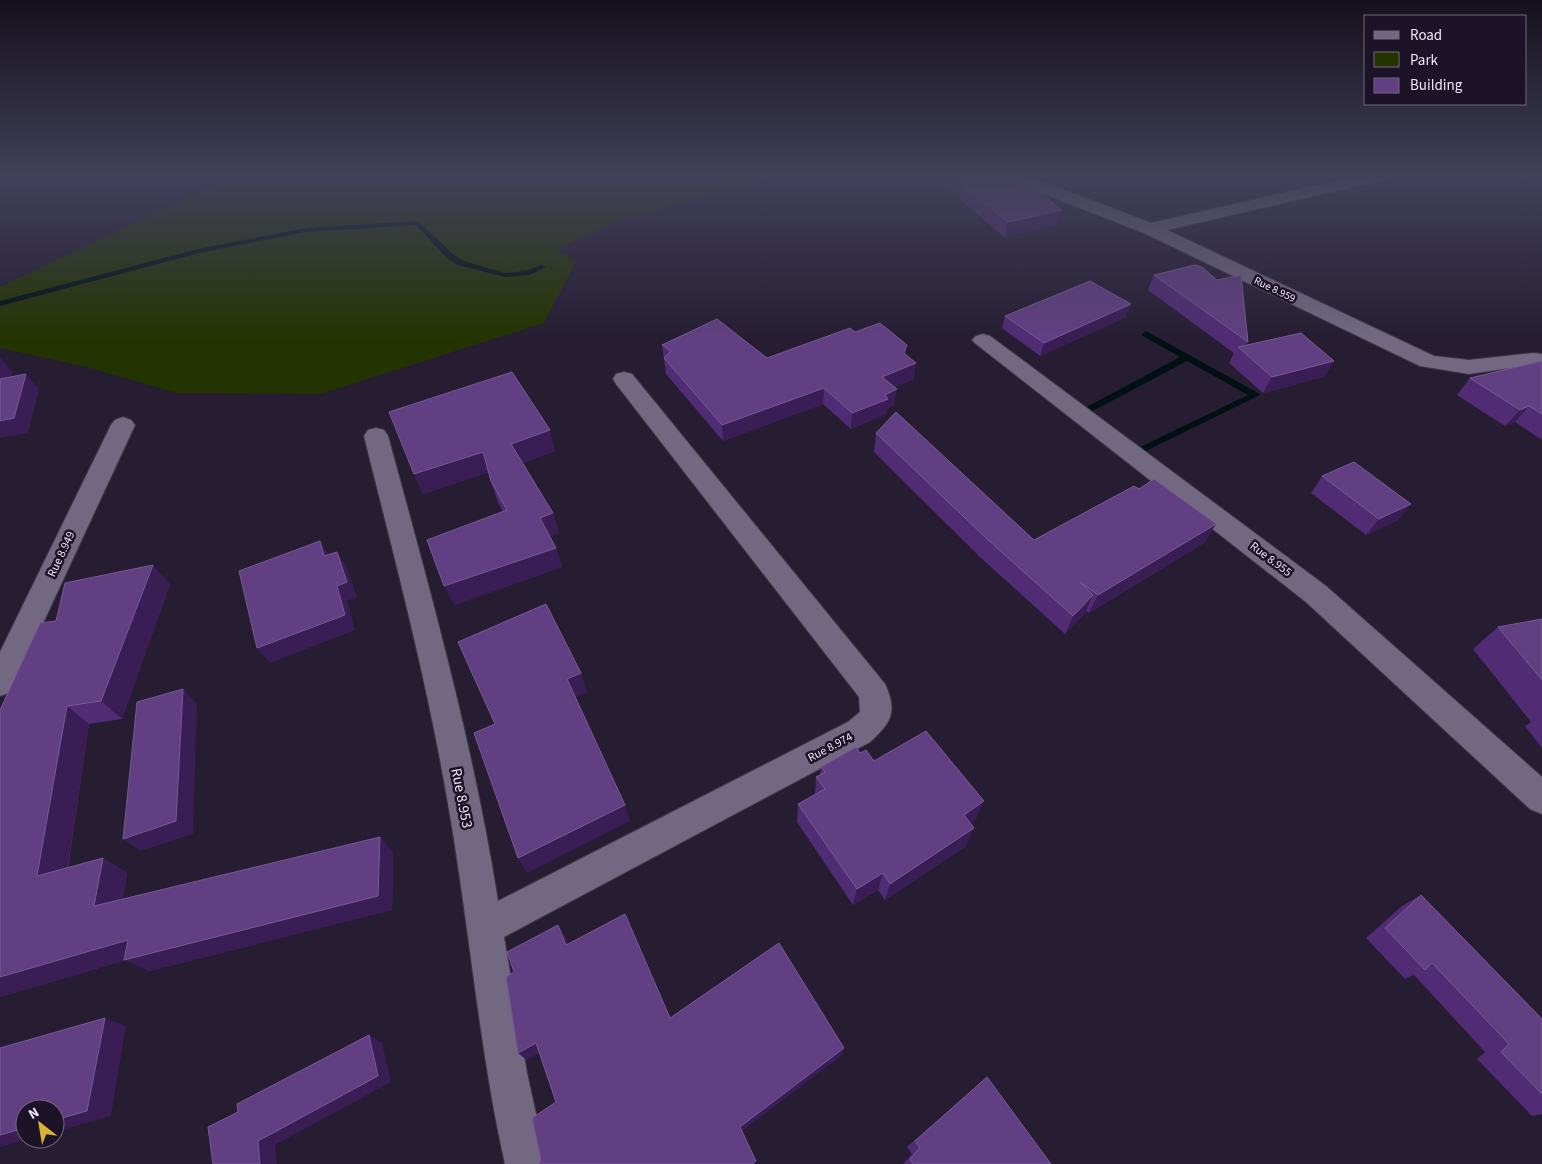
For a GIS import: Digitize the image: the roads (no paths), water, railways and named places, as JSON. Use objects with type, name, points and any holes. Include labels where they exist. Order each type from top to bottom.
[{"type":"street","name":"Rue 8.959","points":[[1153,230],[1428,360],[1447,366],[1473,367],[1524,361],[1542,361]]},
{"type":"street","name":"Rue 8.955","points":[[983,340],[1316,594],[1542,798]]},
{"type":"street","name":"Rue 8.974","points":[[484,928],[859,732],[876,717],[874,693],[624,378]]},
{"type":"street","name":"Rue 8.949","points":[[0,684],[123,425]]},
{"type":"street","name":"Rue 8.953","points":[[376,436],[434,662],[464,800],[512,1111],[526,1164]]},
{"type":"waterway","points":[[0,304],[198,251],[304,230]]},
{"type":"waterway","points":[[425,230],[451,257],[461,263],[505,275],[526,273],[542,267]]},
{"type":"waterway","points":[[1139,451],[1255,395],[1146,334]]},
{"type":"waterway","points":[[1086,411],[1187,357]]}]
